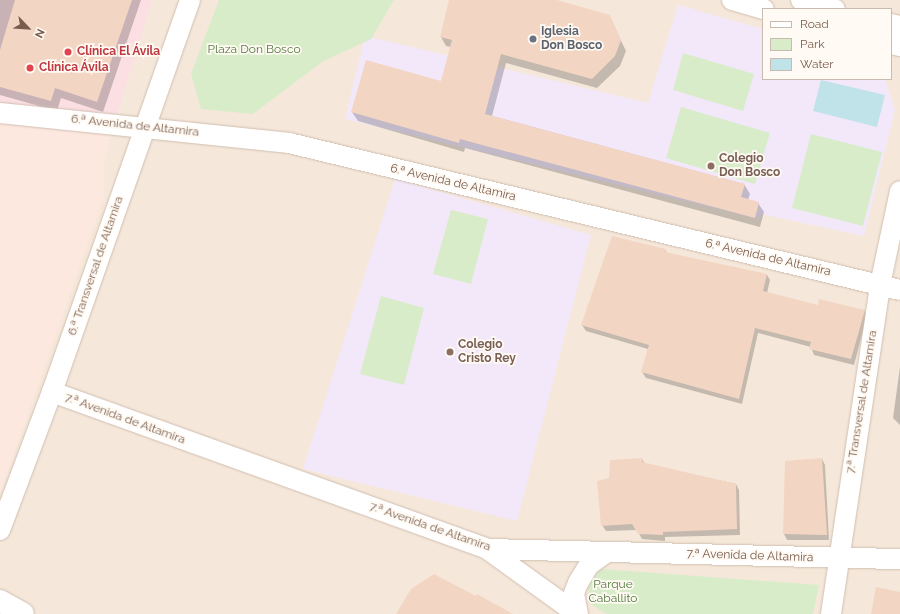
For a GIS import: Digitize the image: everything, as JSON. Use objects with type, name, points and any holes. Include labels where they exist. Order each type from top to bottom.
[{"type":"main road","points":[[0,601],[23,614]]},
{"type":"street","name":"6.ª Transversal de Altamira","points":[[0,530],[52,392],[190,0]]},
{"type":"street","points":[[732,0],[762,8]]},
{"type":"street","points":[[801,0],[831,8]]},
{"type":"street","name":"6.ª Avenida de Altamira","points":[[0,113],[146,127],[288,144],[900,290]]},
{"type":"street","name":"7.ª Transversal de Altamira","points":[[831,614],[838,558],[880,285],[900,191]]},
{"type":"street","name":"7.ª Avenida de Altamira","points":[[52,392],[487,549],[900,559]]},
{"type":"street","points":[[487,549],[578,614]]},
{"type":"street","points":[[578,614],[574,593],[580,579],[589,565],[607,552]]},
{"type":"shaded area","points":[[0,0],[900,0],[900,614],[0,614]]},
{"type":"shaded area","points":[[0,0],[114,121],[104,162],[104,197],[0,493]]},
{"type":"shaded area","name":"Clínica El Ávila","points":[[0,0],[152,0],[115,121],[0,105]]},
{"type":"shaded area","name":"Colegio Don Bosco","points":[[678,5],[762,29],[762,80],[885,80],[895,110],[864,236],[761,214],[760,219],[345,119],[365,36],[648,103]]},
{"type":"shaded area","name":"Colegio Cristo Rey","points":[[395,179],[591,235],[517,521],[303,469]]},
{"type":"green space","name":"Plaza Don Bosco","points":[[219,0],[394,0],[371,39],[322,62],[253,114],[201,109],[191,74]]},
{"type":"green space","points":[[683,53],[754,74],[743,111],[673,90]]},
{"type":"green space","points":[[681,107],[770,133],[755,184],[666,158]]},
{"type":"green space","points":[[811,134],[882,152],[863,226],[792,208]]},
{"type":"green space","points":[[451,210],[488,219],[471,284],[433,274]]},
{"type":"green space","points":[[381,296],[424,308],[404,385],[360,374]]},
{"type":"green space","name":"Parque Caballito","points":[[601,569],[819,585],[813,614],[607,614],[592,605],[588,584]]},
{"type":"water","points":[[821,80],[885,95],[877,127],[813,111]]},
{"type":"building","name":"Clínica El Ávila","points":[[15,0],[132,0],[97,102],[55,88],[51,101],[0,87],[0,50]]},
{"type":"building","points":[[449,0],[557,0],[610,15],[621,40],[615,56],[592,79],[501,54],[485,114],[745,184],[741,197],[759,202],[755,218],[460,139],[459,143],[351,112],[366,60],[441,81],[452,40],[440,37]]},
{"type":"building","points":[[612,236],[666,249],[665,252],[767,274],[763,291],[818,305],[819,299],[865,310],[851,359],[809,349],[811,342],[755,328],[739,399],[641,372],[649,345],[581,325]]},
{"type":"building","points":[[643,458],[642,462],[736,484],[737,529],[663,532],[663,535],[638,534],[632,524],[601,526],[597,481],[609,478],[610,460]]},
{"type":"building","points":[[822,458],[827,535],[783,534],[785,461]]},
{"type":"building","points":[[434,574],[476,596],[477,594],[513,614],[396,614],[411,589]]},
{"type":"building","points":[[876,587],[900,592],[900,614],[871,614]]},
{"type":"place","name":"Iglesia Don Bosco","points":[[533,39]]},
{"type":"place","name":"Clínica El Ávila","points":[[68,52]]},
{"type":"place","name":"Clínica Ávila","points":[[30,68]]},
{"type":"place","name":"Colegio Don Bosco","points":[[711,166]]},
{"type":"place","name":"Colegio Cristo Rey","points":[[450,352]]}]
